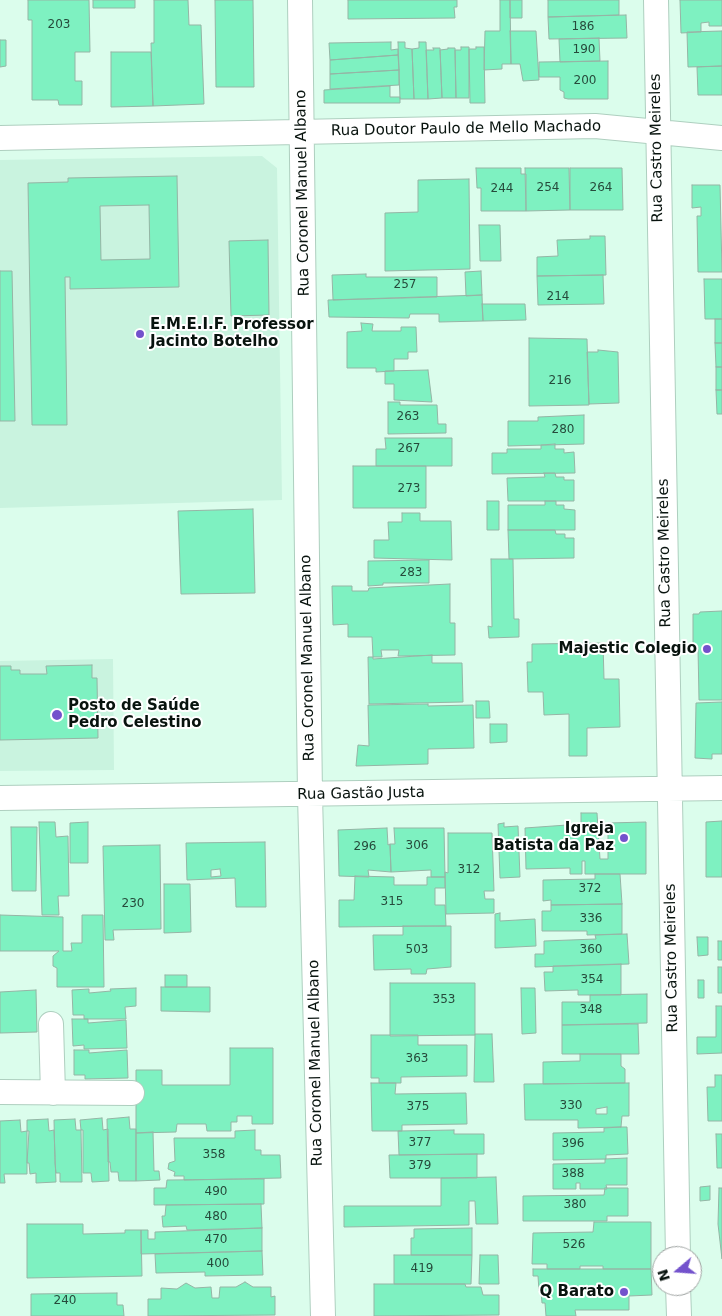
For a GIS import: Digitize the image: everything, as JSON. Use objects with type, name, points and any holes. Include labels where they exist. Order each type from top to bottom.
[{"type":"street","name":"Rua Coronel Manuel Albano","points":[[300,0],[310,795],[322,1316]]},
{"type":"street","name":"Rua Castro Meireles","points":[[656,0],[678,1246]]},
{"type":"street","name":"Rua Doutor Paulo de Mello Machado","points":[[0,138],[595,126],[722,138]]},
{"type":"street","name":"Rua Gastão Justa","points":[[0,798],[722,788]]},
{"type":"street","points":[[51,1024],[53,1093]]},
{"type":"street","points":[[0,1092],[132,1093]]},
{"type":"street","points":[[678,1296],[679,1316]]},
{"type":"shaded area","name":"E.M.E.I.F. Professor Jacinto Botelho","points":[[262,156],[277,168],[282,500],[0,508],[0,160]]},
{"type":"shaded area","name":"Posto de Saúde Pedro Celestino","points":[[113,659],[114,770],[0,771],[0,661]]},
{"type":"building","points":[[28,0],[89,0],[90,52],[75,52],[75,81],[82,81],[82,105],[59,105],[58,100],[32,100],[32,20],[28,20]]},
{"type":"building","points":[[93,0],[135,0],[135,8],[93,8]]},
{"type":"building","points":[[154,0],[188,0],[189,25],[201,25],[204,104],[153,106],[151,43],[154,43]]},
{"type":"building","points":[[215,0],[253,0],[254,87],[216,87]]},
{"type":"building","points":[[348,0],[457,0],[457,7],[454,7],[455,18],[348,19]]},
{"type":"building","points":[[500,0],[510,0],[511,64],[502,64],[502,69],[484,70],[485,31],[500,31]]},
{"type":"building","points":[[510,0],[522,0],[522,18],[510,18]]},
{"type":"building","points":[[548,0],[619,0],[619,15],[548,17]]},
{"type":"building","points":[[680,0],[722,0],[722,26],[709,26],[709,22],[701,23],[701,32],[681,33]]},
{"type":"building","points":[[626,15],[627,38],[549,39],[548,17]]},
{"type":"building","points":[[510,31],[536,31],[539,80],[523,81],[520,64],[511,64]]},
{"type":"building","points":[[722,31],[722,66],[688,67],[687,32]]},
{"type":"building","points":[[599,38],[600,61],[560,62],[559,39]]},
{"type":"building","points":[[0,40],[6,40],[6,66],[0,67]]},
{"type":"building","points":[[391,42],[391,50],[398,49],[398,55],[330,60],[329,43]]},
{"type":"building","points":[[398,42],[405,42],[405,48],[412,49],[414,99],[400,99]]},
{"type":"building","points":[[419,42],[426,42],[428,99],[414,99],[412,49],[419,48]]},
{"type":"building","points":[[461,47],[469,47],[469,98],[456,98],[455,50],[461,50]]},
{"type":"building","points":[[476,47],[484,47],[485,103],[470,103],[469,49],[476,49]]},
{"type":"building","points":[[433,48],[440,48],[442,98],[428,99],[426,50],[434,50]]},
{"type":"building","points":[[455,48],[456,98],[442,98],[440,50]]},
{"type":"building","points":[[111,52],[151,52],[153,106],[111,107]]},
{"type":"building","points":[[398,55],[399,70],[330,74],[330,60]]},
{"type":"building","points":[[608,61],[608,99],[564,98],[564,92],[560,90],[560,77],[539,77],[539,62]]},
{"type":"building","points":[[722,66],[722,95],[698,95],[697,67]]},
{"type":"building","points":[[399,70],[399,85],[330,89],[330,74]]},
{"type":"building","points":[[390,86],[390,97],[400,97],[400,103],[324,103],[324,90]]},
{"type":"building","points":[[476,168],[521,168],[521,174],[526,174],[526,211],[481,211],[481,188],[477,188]]},
{"type":"building","points":[[525,168],[569,168],[570,210],[526,211]]},
{"type":"building","points":[[570,168],[622,168],[623,210],[570,210]]},
{"type":"building","points":[[177,176],[179,287],[70,289],[70,277],[65,277],[67,425],[32,425],[28,183],[68,182],[68,178]],"holes":[[[149,205],[150,259],[101,260],[100,206]]]},
{"type":"building","points":[[469,179],[470,269],[385,271],[385,213],[418,212],[418,180]]},
{"type":"building","points":[[692,185],[720,185],[722,272],[698,272],[697,216],[701,216],[701,207],[692,208]]},
{"type":"building","points":[[479,225],[500,225],[501,261],[480,261]]},
{"type":"building","points":[[590,236],[605,236],[606,275],[537,276],[537,257],[558,256],[557,240],[590,239]]},
{"type":"building","points":[[268,240],[269,315],[231,316],[229,241]]},
{"type":"building","points":[[0,271],[12,271],[15,421],[0,421]]},
{"type":"building","points":[[481,271],[482,295],[466,296],[465,272]]},
{"type":"building","points":[[366,274],[366,277],[437,277],[437,297],[333,300],[332,275]]},
{"type":"building","points":[[603,275],[604,304],[538,305],[537,276]]},
{"type":"building","points":[[704,279],[722,279],[722,319],[705,319]]},
{"type":"building","points":[[482,295],[483,321],[439,322],[439,314],[410,314],[409,318],[329,317],[328,300]]},
{"type":"building","points":[[482,304],[525,304],[526,320],[483,321]]},
{"type":"building","points":[[715,319],[722,319],[722,343],[715,343]]},
{"type":"building","points":[[361,323],[373,324],[372,331],[401,331],[401,327],[416,327],[417,352],[408,352],[408,359],[394,359],[394,371],[376,372],[376,368],[347,368],[347,332],[362,331]]},
{"type":"building","points":[[529,338],[587,339],[589,405],[529,406]]},
{"type":"building","points":[[715,343],[722,343],[722,367],[716,367]]},
{"type":"building","points":[[598,350],[618,352],[619,403],[589,404],[587,352],[598,352]]},
{"type":"building","points":[[716,367],[722,367],[722,390],[716,390]]},
{"type":"building","points":[[428,370],[432,402],[394,400],[394,384],[385,384],[385,371]]},
{"type":"building","points":[[716,390],[722,390],[722,414],[717,414]]},
{"type":"building","points":[[388,402],[400,402],[400,405],[437,405],[438,424],[446,424],[446,433],[388,434]]},
{"type":"building","points":[[584,415],[584,444],[508,446],[508,421],[538,421],[538,417]]},
{"type":"building","points":[[385,438],[452,438],[452,466],[376,466],[376,449],[386,449]]},
{"type":"building","points":[[555,444],[555,449],[564,449],[564,453],[574,452],[575,473],[492,474],[492,453],[507,453],[507,449],[541,449],[541,445]]},
{"type":"building","points":[[353,466],[426,466],[426,508],[353,508]]},
{"type":"building","points":[[544,473],[555,473],[556,477],[564,477],[564,480],[574,480],[574,501],[508,501],[507,478],[545,477]]},
{"type":"building","points":[[487,501],[499,501],[499,530],[487,530]]},
{"type":"building","points":[[545,501],[556,501],[556,505],[564,505],[564,509],[575,510],[575,530],[508,530],[508,505],[545,505]]},
{"type":"building","points":[[253,509],[255,593],[181,594],[178,511]]},
{"type":"building","points":[[402,513],[420,513],[420,521],[451,521],[452,560],[374,558],[374,540],[389,540],[388,522],[402,522]]},
{"type":"building","points":[[508,530],[555,530],[556,534],[565,534],[565,538],[574,538],[574,558],[509,559]]},
{"type":"building","points":[[491,559],[513,559],[514,619],[519,619],[519,637],[489,638],[488,626],[492,627]]},
{"type":"building","points":[[429,560],[429,583],[383,583],[383,585],[368,586],[368,561]]},
{"type":"building","points":[[450,584],[450,623],[455,623],[455,655],[398,656],[399,650],[381,650],[382,657],[373,657],[372,637],[348,637],[348,624],[333,625],[332,586],[352,586],[352,591],[368,591],[369,588]]},
{"type":"building","points":[[722,611],[722,700],[699,700],[698,647],[693,643],[693,614]]},
{"type":"building","points":[[603,643],[604,679],[619,679],[620,727],[587,728],[587,756],[569,756],[569,714],[544,715],[543,692],[528,692],[527,662],[532,662],[532,644]]},
{"type":"building","points":[[432,655],[432,663],[462,663],[463,702],[369,704],[368,657],[373,657],[373,659]]},
{"type":"building","points":[[92,665],[92,678],[97,678],[98,738],[0,740],[0,666],[11,666],[11,670],[20,670],[20,674],[47,674],[46,666]]},
{"type":"building","points":[[476,701],[489,701],[490,718],[476,718]]},
{"type":"building","points":[[722,702],[722,754],[712,754],[712,759],[695,758],[696,703]]},
{"type":"building","points":[[428,704],[428,706],[473,705],[474,748],[428,749],[428,764],[356,766],[358,745],[369,746],[368,705]]},
{"type":"building","points":[[490,724],[507,724],[507,742],[490,743]]},
{"type":"building","points":[[581,813],[597,813],[600,859],[608,859],[608,823],[646,822],[646,874],[585,874],[585,861],[582,861],[582,874],[570,874],[570,868],[526,869],[525,828],[581,824]]},
{"type":"building","points":[[722,821],[722,877],[706,877],[706,822]]},
{"type":"building","points":[[39,822],[55,822],[56,837],[68,836],[69,896],[58,896],[59,915],[42,915]]},
{"type":"building","points":[[88,822],[88,863],[70,863],[70,823]]},
{"type":"building","points":[[504,823],[504,827],[518,826],[520,877],[500,878],[498,824]]},
{"type":"building","points":[[11,827],[37,827],[36,891],[12,891]]},
{"type":"building","points":[[387,828],[388,845],[390,844],[391,872],[368,870],[369,877],[339,876],[338,830]]},
{"type":"building","points":[[394,828],[444,828],[445,877],[431,877],[431,870],[391,872],[390,844],[395,844]]},
{"type":"building","points":[[448,833],[492,833],[494,891],[484,891],[485,899],[494,899],[494,913],[446,914],[445,872],[448,873]]},
{"type":"building","points":[[265,842],[266,907],[236,907],[235,878],[187,880],[186,843]],"holes":[[[220,869],[221,876],[211,877],[211,870]]]},
{"type":"building","points":[[160,845],[161,929],[113,930],[114,940],[105,940],[103,846]]},
{"type":"building","points":[[595,874],[620,874],[622,904],[551,905],[551,900],[543,901],[543,880],[595,879]]},
{"type":"building","points":[[355,876],[394,877],[394,885],[427,885],[427,877],[445,877],[445,888],[435,888],[435,905],[445,905],[446,926],[339,927],[339,900],[354,900]]},
{"type":"building","points":[[164,884],[190,884],[191,932],[164,933]]},
{"type":"building","points":[[622,904],[622,934],[587,935],[587,931],[542,931],[542,911],[551,911],[551,905]]},
{"type":"building","points":[[500,913],[500,921],[535,919],[536,946],[495,948],[495,914]]},
{"type":"building","points":[[0,915],[63,917],[63,951],[72,951],[71,943],[82,943],[82,915],[103,915],[104,987],[57,987],[57,968],[53,966],[53,956],[59,951],[0,951]]},
{"type":"building","points":[[403,926],[451,926],[451,967],[427,969],[426,974],[411,974],[411,969],[374,970],[373,935],[403,935]]},
{"type":"building","points":[[627,934],[629,964],[535,967],[535,954],[544,954],[544,941],[596,939],[595,935]]},
{"type":"building","points":[[697,937],[708,937],[708,955],[698,956]]},
{"type":"building","points":[[718,941],[722,941],[722,960],[718,960]]},
{"type":"building","points":[[621,964],[621,995],[578,995],[578,990],[545,991],[544,972],[553,972],[553,966]]},
{"type":"building","points":[[718,967],[722,967],[722,993],[718,993]]},
{"type":"building","points":[[165,975],[187,975],[187,987],[165,987]]},
{"type":"building","points":[[698,980],[704,980],[704,998],[698,998]]},
{"type":"building","points":[[390,983],[475,983],[475,1035],[390,1036]]},
{"type":"building","points":[[161,987],[210,987],[210,1012],[161,1011]]},
{"type":"building","points":[[136,988],[136,1006],[125,1007],[126,1019],[84,1019],[84,1015],[73,1015],[72,990],[89,989],[89,993],[111,991],[110,989]]},
{"type":"building","points":[[521,988],[535,988],[536,1033],[522,1034]]},
{"type":"building","points":[[36,990],[37,1032],[0,1033],[0,992]]},
{"type":"building","points":[[647,994],[647,1023],[562,1025],[562,1002],[590,1002],[590,995]]},
{"type":"building","points":[[716,1006],[722,1006],[722,1053],[697,1054],[697,1037],[716,1037]]},
{"type":"building","points":[[72,1019],[88,1019],[88,1023],[126,1020],[127,1048],[84,1049],[84,1045],[73,1046]]},
{"type":"building","points":[[638,1024],[639,1054],[562,1054],[562,1025]]},
{"type":"building","points":[[475,1034],[492,1034],[494,1082],[474,1082]]},
{"type":"building","points":[[371,1035],[418,1035],[418,1045],[467,1045],[467,1076],[401,1077],[401,1083],[379,1083],[379,1078],[371,1078]]},
{"type":"building","points":[[230,1048],[273,1048],[273,1124],[252,1124],[252,1116],[237,1116],[237,1122],[231,1122],[231,1131],[207,1131],[206,1124],[177,1124],[176,1132],[136,1133],[136,1070],[162,1070],[162,1085],[230,1085]]},
{"type":"building","points":[[74,1050],[89,1050],[89,1053],[127,1050],[128,1078],[85,1079],[85,1075],[74,1075]]},
{"type":"building","points":[[580,1054],[621,1054],[621,1066],[625,1069],[625,1083],[543,1084],[543,1062],[580,1061]]},
{"type":"building","points":[[715,1075],[722,1075],[722,1121],[708,1121],[707,1087],[715,1087]]},
{"type":"building","points":[[371,1083],[396,1083],[395,1094],[466,1093],[467,1124],[402,1125],[402,1131],[372,1131]]},
{"type":"building","points":[[629,1083],[629,1116],[622,1116],[621,1127],[578,1128],[578,1120],[525,1120],[524,1084]],"holes":[[[607,1107],[607,1114],[596,1114],[596,1109]]]},
{"type":"building","points":[[129,1117],[130,1129],[136,1129],[136,1181],[119,1181],[118,1172],[111,1172],[110,1162],[108,1162],[107,1119]]},
{"type":"building","points":[[102,1118],[103,1130],[108,1129],[109,1181],[92,1182],[91,1173],[83,1173],[83,1130],[81,1130],[80,1120]]},
{"type":"building","points":[[48,1119],[49,1131],[54,1130],[56,1182],[36,1183],[36,1173],[30,1174],[29,1163],[27,1163],[29,1131],[27,1131],[27,1120]]},
{"type":"building","points":[[75,1119],[76,1130],[81,1130],[82,1182],[60,1182],[60,1173],[56,1173],[55,1163],[54,1120]]},
{"type":"building","points":[[20,1120],[21,1132],[27,1131],[27,1174],[4,1174],[5,1183],[0,1183],[0,1121]]},
{"type":"building","points":[[627,1127],[628,1154],[606,1155],[606,1159],[553,1160],[553,1133],[604,1132],[604,1128]]},
{"type":"building","points":[[255,1130],[255,1150],[261,1150],[261,1155],[280,1155],[281,1178],[184,1180],[184,1176],[174,1176],[175,1172],[168,1169],[169,1163],[175,1161],[174,1138],[235,1138],[235,1131]]},
{"type":"building","points":[[454,1130],[454,1134],[484,1134],[484,1154],[399,1155],[398,1131]]},
{"type":"building","points":[[153,1132],[154,1171],[159,1171],[160,1180],[136,1181],[136,1133]]},
{"type":"building","points":[[716,1134],[722,1134],[722,1168],[717,1168]]},
{"type":"building","points":[[477,1154],[477,1178],[390,1178],[389,1155]]},
{"type":"building","points":[[627,1158],[627,1185],[606,1185],[607,1189],[580,1189],[580,1183],[576,1183],[576,1189],[553,1189],[553,1164],[605,1163],[605,1159]]},
{"type":"building","points":[[496,1177],[498,1224],[476,1224],[475,1201],[469,1201],[469,1225],[344,1227],[344,1206],[441,1206],[441,1178]]},
{"type":"building","points":[[264,1179],[264,1204],[154,1205],[154,1188],[166,1188],[167,1180]]},
{"type":"building","points":[[710,1186],[710,1200],[700,1201],[700,1187]]},
{"type":"building","points":[[605,1188],[628,1188],[628,1216],[607,1216],[607,1221],[523,1221],[523,1196],[604,1195]]},
{"type":"building","points":[[719,1188],[722,1188],[722,1259],[718,1224]]},
{"type":"building","points":[[261,1204],[262,1228],[187,1230],[186,1226],[163,1227],[162,1216],[165,1216],[166,1205]]},
{"type":"building","points":[[594,1222],[651,1222],[651,1269],[603,1269],[603,1266],[580,1266],[580,1269],[547,1269],[547,1264],[532,1264],[533,1233],[593,1232]]},
{"type":"building","points":[[27,1224],[83,1224],[83,1234],[125,1233],[125,1230],[141,1230],[142,1276],[27,1278]]},
{"type":"building","points":[[262,1228],[262,1251],[141,1254],[141,1230],[148,1230],[148,1239],[155,1239],[155,1232]]},
{"type":"building","points":[[472,1228],[472,1255],[411,1255],[411,1238],[414,1238],[414,1229]]},
{"type":"building","points":[[262,1251],[263,1275],[205,1276],[205,1272],[156,1273],[155,1254]]},
{"type":"building","points":[[394,1255],[472,1255],[471,1284],[394,1284]]},
{"type":"building","points":[[480,1255],[498,1255],[499,1284],[479,1284]]},
{"type":"building","points":[[533,1269],[651,1269],[652,1295],[629,1296],[629,1310],[575,1310],[576,1316],[546,1316],[545,1303],[542,1303],[541,1291],[539,1291],[538,1276],[533,1276]]},
{"type":"building","points":[[245,1282],[253,1287],[271,1287],[271,1297],[275,1296],[275,1315],[148,1316],[148,1299],[161,1299],[161,1288],[177,1289],[186,1283],[195,1288],[211,1287],[212,1298],[219,1298],[220,1287],[236,1287]]},
{"type":"building","points":[[374,1284],[465,1284],[466,1287],[481,1287],[483,1295],[499,1295],[499,1315],[374,1316]]},
{"type":"building","points":[[117,1293],[117,1305],[123,1305],[124,1316],[31,1316],[31,1294]]},
{"type":"place","name":"E.M.E.I.F. Professor Jacinto Botelho","points":[[140,334]]},
{"type":"place","name":"Majestic Colegio","points":[[707,649]]},
{"type":"place","name":"Posto de Saúde Pedro Celestino","points":[[57,715]]},
{"type":"place","name":"Igreja Batista da Paz","points":[[624,838]]},
{"type":"place","name":"Q Barato","points":[[624,1292]]}]
